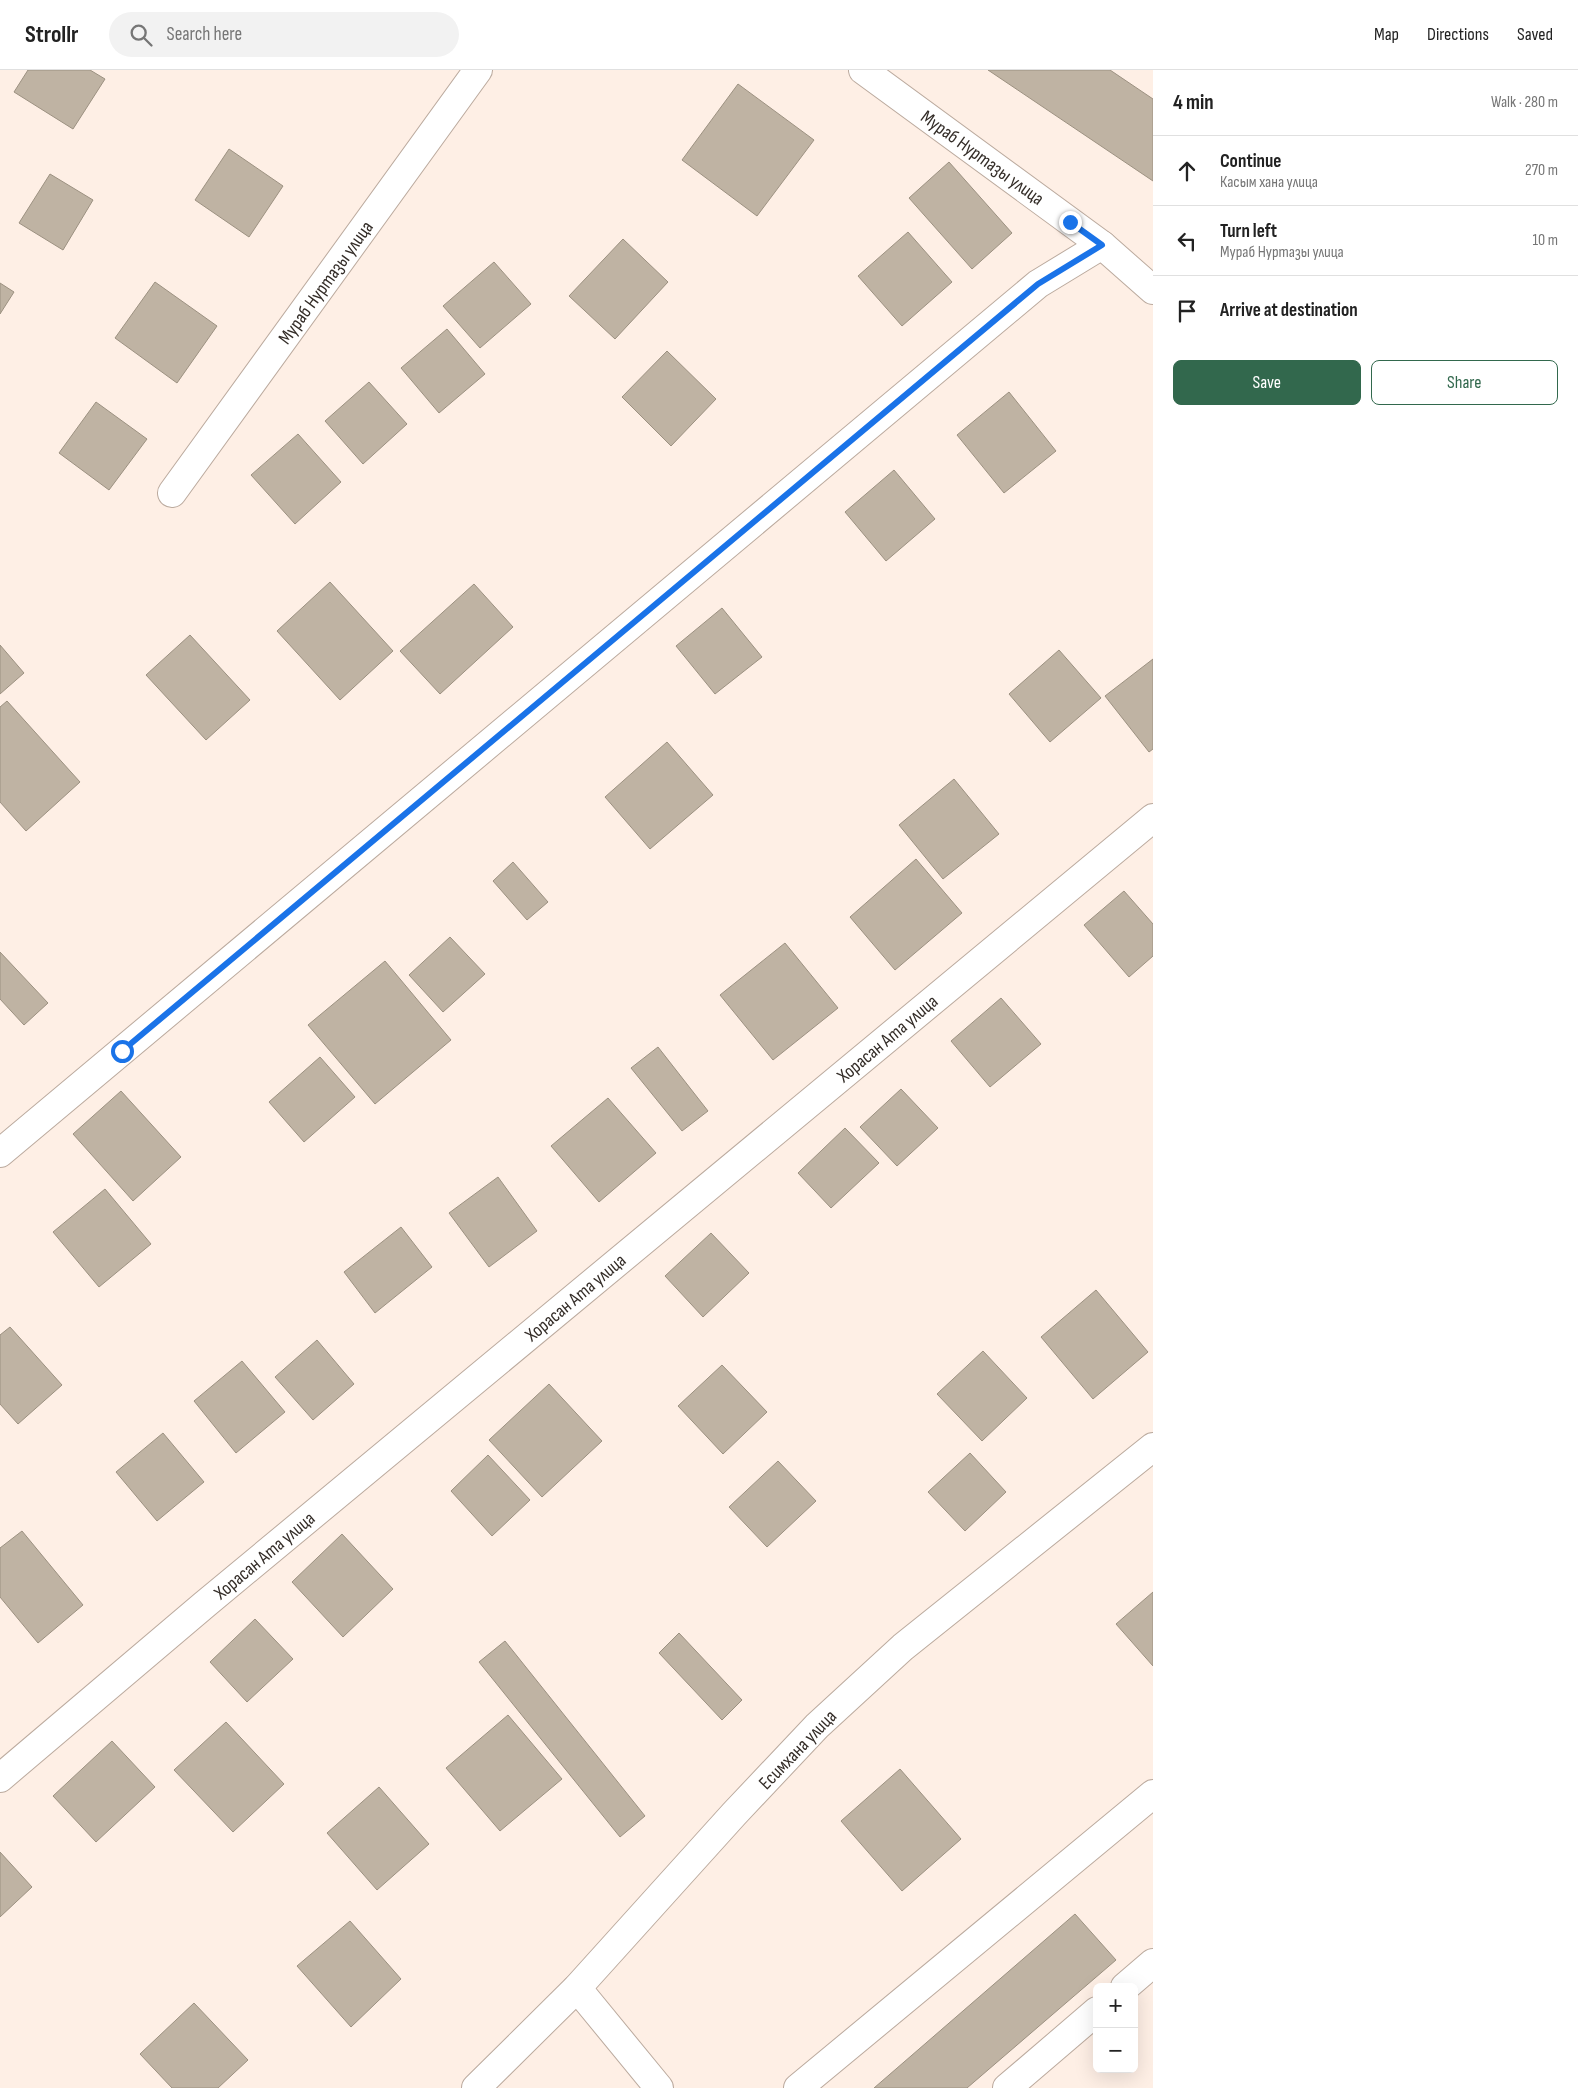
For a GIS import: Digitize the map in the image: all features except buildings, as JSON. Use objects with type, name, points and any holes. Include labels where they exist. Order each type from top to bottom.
[{"type":"street","name":"Мураб Нуртазы улица","points":[[172,493],[478,70]]},
{"type":"street","name":"Мураб Нуртазы улица","points":[[863,70],[1102,245],[1153,290]]},
{"type":"street","points":[[0,1153],[1038,284],[1102,245]]},
{"type":"street","name":"Хорасан Ата улица","points":[[0,1778],[219,1592],[1153,818]]},
{"type":"street","name":"Есимхана улица","points":[[476,2088],[577,1988],[734,1814],[817,1726],[903,1647],[1153,1447]]},
{"type":"street","points":[[798,2088],[1153,1794]]},
{"type":"street","points":[[577,1988],[659,2088]]},
{"type":"street","points":[[1007,2088],[1093,2014]]},
{"type":"route","points":[[122,1051],[1038,284],[1102,245],[1070,222]]}]
